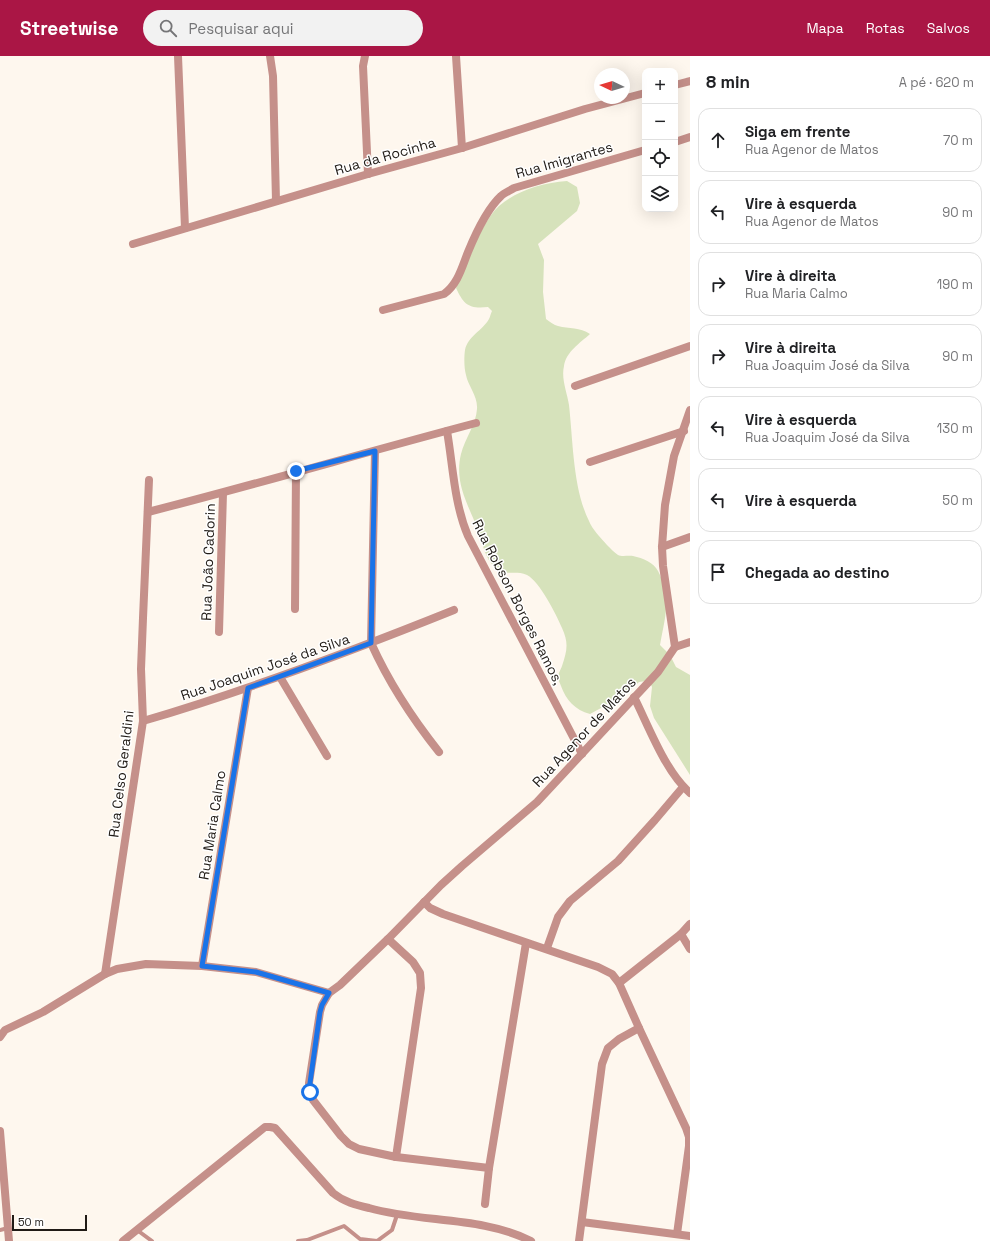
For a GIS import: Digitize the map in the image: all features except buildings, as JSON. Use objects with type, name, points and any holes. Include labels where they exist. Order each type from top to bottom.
[{"type":"street","points":[[178,56],[185,228]]},
{"type":"street","points":[[270,56],[273,76],[276,202]]},
{"type":"street","points":[[365,56],[363,66],[368,174]]},
{"type":"street","points":[[456,56],[462,148]]},
{"type":"street","points":[[678,84],[690,81]]},
{"type":"street","name":"Rua da Rocinha","points":[[133,244],[368,174],[462,148],[585,109],[642,94]]},
{"type":"street","points":[[678,141],[690,137]]},
{"type":"street","name":"Rua Imigrantes","points":[[383,310],[444,294],[451,289],[457,280],[471,244],[492,206],[501,196],[514,188],[642,151]]},
{"type":"street","points":[[575,386],[690,346]]},
{"type":"street","points":[[690,410],[684,431],[674,456],[666,498],[662,547],[663,566],[675,648],[690,642]]},
{"type":"street","points":[[148,512],[223,493],[296,471],[476,423]]},
{"type":"street","name":"Rua Robson Borges Ramos,","points":[[447,431],[458,506],[465,529],[582,754]]},
{"type":"street","points":[[590,462],[684,431]]},
{"type":"street","name":"Rua Joaquim José da Silva","points":[[143,721],[248,688],[371,643],[375,451]]},
{"type":"street","points":[[295,609],[296,471]]},
{"type":"street","name":"Rua Celso Geraldini","points":[[105,974],[143,721],[141,669],[149,480]]},
{"type":"street","name":"Rua João Cadorin","points":[[219,632],[223,493]]},
{"type":"street","points":[[662,547],[690,537]]},
{"type":"street","points":[[439,752],[414,720],[395,691],[371,643],[454,610]]},
{"type":"street","name":"Rua Agenor de Matos","points":[[489,1168],[396,1157],[359,1149],[349,1144],[313,1100],[310,1092],[310,1083],[322,1005],[329,993],[340,985],[462,866],[537,802],[658,672],[675,648]]},
{"type":"street","points":[[280,677],[327,756]]},
{"type":"street","name":"Rua Maria Calmo","points":[[202,966],[248,688]]},
{"type":"street","points":[[634,697],[670,770],[683,787],[690,793]]},
{"type":"street","points":[[547,948],[558,917],[570,901],[618,861],[656,820],[683,787]]},
{"type":"street","points":[[424,902],[430,908],[443,914],[598,966],[612,974],[619,983],[689,1137],[677,1234]]},
{"type":"street","points":[[619,983],[681,934],[690,924]]},
{"type":"street","points":[[681,934],[690,949]]},
{"type":"street","points":[[388,939],[413,962],[420,973],[421,988],[396,1157]]},
{"type":"street","points":[[485,1204],[489,1168],[526,943]]},
{"type":"street","points":[[0,1037],[5,1030],[43,1012],[105,974],[146,964],[202,966],[256,972],[329,993]]},
{"type":"street","points":[[579,1241],[602,1064],[608,1048],[619,1039],[639,1028]]},
{"type":"street","points":[[123,1241],[265,1127],[275,1128],[333,1193],[342,1200],[397,1215],[493,1227],[531,1241]]},
{"type":"street","points":[[0,1131],[4,1229],[9,1241]]},
{"type":"street","points":[[582,1222],[690,1236]]},
{"type":"lane","points":[[298,1241],[307,1240],[344,1226],[360,1239],[377,1241],[392,1230],[397,1215]]},
{"type":"lane","points":[[138,1230],[152,1241]]},
{"type":"green space","points":[[567,181],[577,187],[580,203],[577,211],[538,244],[544,260],[543,292],[546,319],[556,326],[578,329],[590,334],[570,352],[565,361],[563,371],[569,405],[574,464],[577,480],[584,508],[590,524],[607,545],[618,555],[637,557],[651,563],[658,571],[662,581],[665,590],[666,608],[660,645],[670,655],[676,667],[690,675],[690,775],[654,718],[650,706],[652,687],[650,683],[646,681],[639,682],[623,696],[590,714],[580,710],[568,700],[558,678],[558,674],[565,656],[566,638],[556,615],[537,584],[527,575],[522,573],[500,571],[491,563],[485,552],[478,530],[466,502],[461,484],[459,465],[461,454],[475,421],[477,409],[476,400],[465,372],[465,350],[472,337],[489,319],[492,311],[488,307],[468,305],[456,288],[480,233],[486,222],[499,206],[506,200],[531,188]]},
{"type":"route","points":[[296,471],[375,451],[371,643],[248,688],[202,966],[256,972],[329,993],[320,1012],[310,1092]]}]
